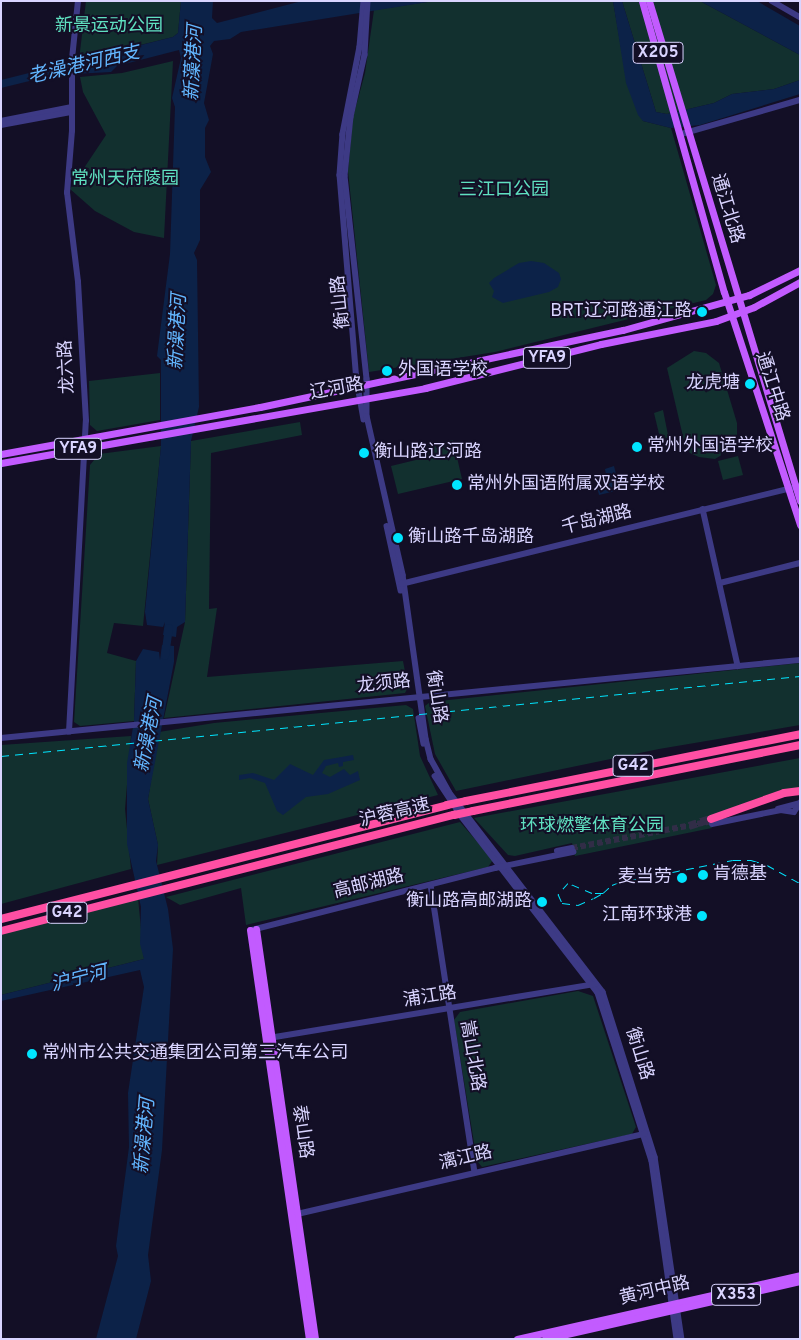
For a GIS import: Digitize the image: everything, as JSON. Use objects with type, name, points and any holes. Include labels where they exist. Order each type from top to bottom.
[{"type":"highway","name":"沪蓉高速","points":[[1,919],[166,875],[447,805],[800,734]]},
{"type":"highway","name":"沪蓉高速","points":[[1,931],[170,886],[454,815],[800,745]]},
{"type":"highway","points":[[712,821],[778,795],[800,791]]},
{"type":"main road","name":"X205","points":[[642,1],[676,105]]},
{"type":"main road","name":"X205","points":[[649,1],[676,105]]},
{"type":"main road","points":[[676,105],[684,132]]},
{"type":"main road","name":"通江北路","points":[[684,132],[743,312]]},
{"type":"main road","name":"通江北路","points":[[684,132],[732,316]]},
{"type":"main road","name":"YFA9","points":[[728,301],[800,270]]},
{"type":"main road","name":"YFA9","points":[[732,316],[800,282]]},
{"type":"main road","points":[[790,288],[800,289]]},
{"type":"main road","name":"辽河路","points":[[1,454],[362,385],[623,330],[728,301]]},
{"type":"main road","name":"通江中路","points":[[743,312],[795,487],[800,525]]},
{"type":"main road","name":"辽河路","points":[[1,463],[363,401],[601,344],[732,316]]},
{"type":"main road","name":"通江中路","points":[[732,316],[800,501]]},
{"type":"main road","name":"泰山路","points":[[253,930],[310,1339]]},
{"type":"main road","name":"泰山路","points":[[294,1215],[315,1339]]},
{"type":"main road","name":"黄河中路","points":[[545,1339],[800,1275]]},
{"type":"main road","name":"黄河中路","points":[[517,1339],[800,1281]]},
{"type":"street","name":"龙六路","points":[[69,732],[85,448],[78,282],[67,193],[72,109],[72,59],[78,1]]},
{"type":"street","name":"衡山路","points":[[364,1],[365,54],[351,117],[345,176],[363,401],[403,584],[417,697],[431,759],[437,772],[502,866],[595,984],[659,1177],[675,1307],[677,1339]]},
{"type":"street","name":"衡山路","points":[[362,385],[340,155],[356,78],[368,1]]},
{"type":"street","points":[[772,1],[800,17]]},
{"type":"street","points":[[684,132],[800,100]]},
{"type":"street","points":[[1,121],[72,109]]},
{"type":"street","points":[[1,125],[72,109]]},
{"type":"street","name":"千岛湖路","points":[[403,584],[795,487]]},
{"type":"street","points":[[703,510],[738,666]]},
{"type":"street","points":[[720,583],[800,563]]},
{"type":"street","name":"龙须路","points":[[1,738],[800,660]]},
{"type":"street","points":[[712,821],[800,803]]},
{"type":"street","points":[[712,821],[781,810],[794,812],[800,803]]},
{"type":"street","name":"高邮湖路","points":[[253,930],[502,866],[572,850]]},
{"type":"street","name":"嵩山北路","points":[[431,885],[448,1011],[475,1172]]},
{"type":"street","name":"浦江路","points":[[268,1038],[448,1011],[595,984]]},
{"type":"street","name":"漓江路","points":[[294,1215],[645,1134]]},
{"type":"street","name":"衡山路","points":[[675,1307],[682,1339]]},
{"type":"green space","name":"新景运动公园","points":[[86,1],[181,1],[178,33],[173,37],[79,60]]},
{"type":"green space","name":"三江口公园","points":[[434,1],[613,1],[627,83],[643,121],[671,128],[716,285],[713,294],[706,300],[495,352],[369,372],[348,171],[353,117],[365,73],[374,10]]},
{"type":"green space","points":[[622,1],[700,1],[800,55],[800,80],[774,89],[732,94],[714,103],[667,114],[656,112]]},
{"type":"green space","name":"常州天府陵园","points":[[173,61],[164,238],[134,232],[95,211],[70,189],[106,135],[83,92],[80,77],[122,73]]},
{"type":"green space","points":[[694,351],[706,353],[719,363],[737,423],[737,439],[733,448],[715,459],[699,457],[690,453],[685,445],[667,368]]},
{"type":"green space","points":[[160,373],[160,420],[97,431],[90,425],[89,381]]},
{"type":"green space","points":[[663,410],[669,440],[661,442],[654,413]]},
{"type":"green space","points":[[300,422],[302,435],[211,453],[209,609],[217,608],[207,677],[403,661],[408,687],[405,693],[164,718],[185,622],[191,441]]},
{"type":"green space","points":[[453,440],[462,479],[398,494],[391,466],[424,458],[422,447]]},
{"type":"green space","points":[[161,446],[143,626],[114,623],[107,653],[136,661],[134,721],[80,726],[74,722],[90,465],[99,454]]},
{"type":"green space","points":[[738,456],[743,475],[723,480],[718,461]]},
{"type":"green space","points":[[800,663],[800,725],[659,749],[456,791],[435,754],[425,706],[430,702]]},
{"type":"green space","points":[[406,705],[413,709],[420,756],[438,795],[157,865],[158,845],[148,799],[159,732],[214,723]]},
{"type":"green space","points":[[131,736],[125,809],[131,869],[1,904],[1,745]]},
{"type":"green space","name":"环球燃擎体育公园","points":[[800,758],[800,788],[772,793],[709,817],[712,828],[575,856],[572,843],[515,856],[508,855],[474,818]]},
{"type":"green space","points":[[460,822],[493,860],[488,867],[246,925],[241,888],[180,905],[166,897]]},
{"type":"green space","points":[[138,898],[144,959],[1,995],[1,934]]},
{"type":"green space","points":[[578,991],[593,996],[636,1127],[632,1134],[482,1167],[477,1161],[454,1020],[460,1012]]},
{"type":"water","points":[[181,1],[213,1],[212,18],[217,23],[302,1],[434,1],[241,32],[230,39],[214,41],[210,46],[213,54],[204,103],[209,120],[205,128],[205,157],[211,172],[200,190],[200,240],[194,253],[197,260],[199,407],[191,441],[185,622],[177,627],[176,637],[163,635],[165,622],[163,627],[147,625],[145,612],[161,446],[161,360],[157,356],[170,254],[175,107],[172,98],[181,58],[179,50],[117,66],[111,72],[54,75],[1,88],[1,80],[173,37],[178,33]]},
{"type":"water","points":[[613,1],[622,1],[656,112],[667,114],[714,103],[732,94],[774,89],[800,80],[800,94],[700,125],[671,128],[643,121],[638,115],[626,83]]},
{"type":"water","points":[[700,1],[757,1],[800,26],[800,55]]},
{"type":"water","points":[[531,261],[544,263],[559,273],[561,279],[558,287],[549,292],[503,303],[492,297],[494,291],[489,283],[494,278],[519,263]]},
{"type":"water","points":[[614,466],[620,490],[599,495],[596,483],[606,475],[605,469]]},
{"type":"water","name":"沪宁河","points":[[162,645],[174,646],[174,662],[148,799],[158,845],[156,861],[168,909],[173,949],[162,1150],[148,1255],[151,1281],[136,1339],[96,1339],[118,1256],[116,1246],[129,1147],[128,1093],[144,987],[140,970],[1,1001],[1,995],[144,959],[140,944],[141,907],[127,844],[127,763],[134,721],[136,661],[143,649],[159,652],[160,660]]},
{"type":"water","points":[[353,755],[354,760],[343,762],[343,766],[339,767],[338,763],[326,766],[322,773],[330,777],[344,769],[350,775],[358,771],[360,780],[328,794],[306,797],[283,815],[277,811],[265,783],[250,778],[239,780],[239,775],[253,773],[274,780],[290,764],[313,775],[324,760]]},
{"type":"waterway","name":"新澡港河","points":[[165,656],[169,628]]},
{"type":"tunnel","points":[[689,826],[711,819]]},
{"type":"tunnel","points":[[572,848],[712,821]]},
{"type":"railway","points":[[1,756],[800,676]]},
{"type":"railway","points":[[603,893],[592,893],[568,883],[558,894],[562,903],[578,905],[603,893],[617,883],[733,860],[751,860],[767,865],[800,883]]},
{"type":"place","name":"BRT辽河路通江路","points":[[702,312]]},
{"type":"place","name":"外国语学校","points":[[387,371]]},
{"type":"place","name":"龙虎塘","points":[[750,384]]},
{"type":"place","name":"常州外国语学校","points":[[637,447]]},
{"type":"place","name":"衡山路辽河路","points":[[364,453]]},
{"type":"place","name":"常州外国语附属双语学校","points":[[457,485]]},
{"type":"place","name":"衡山路千岛湖路","points":[[398,538]]},
{"type":"place","name":"肯德基","points":[[703,875]]},
{"type":"place","name":"麦当劳","points":[[682,878]]},
{"type":"place","name":"衡山路高邮湖路","points":[[542,902]]},
{"type":"place","name":"江南环球港","points":[[702,916]]},
{"type":"place","name":"常州市公共交通集团公司第三汽车公司","points":[[32,1054]]},
{"type":"water label","name":"新藻港河","points":[[195,63]]},
{"type":"water label","name":"老澡港河西支","points":[[84,66]]}]
